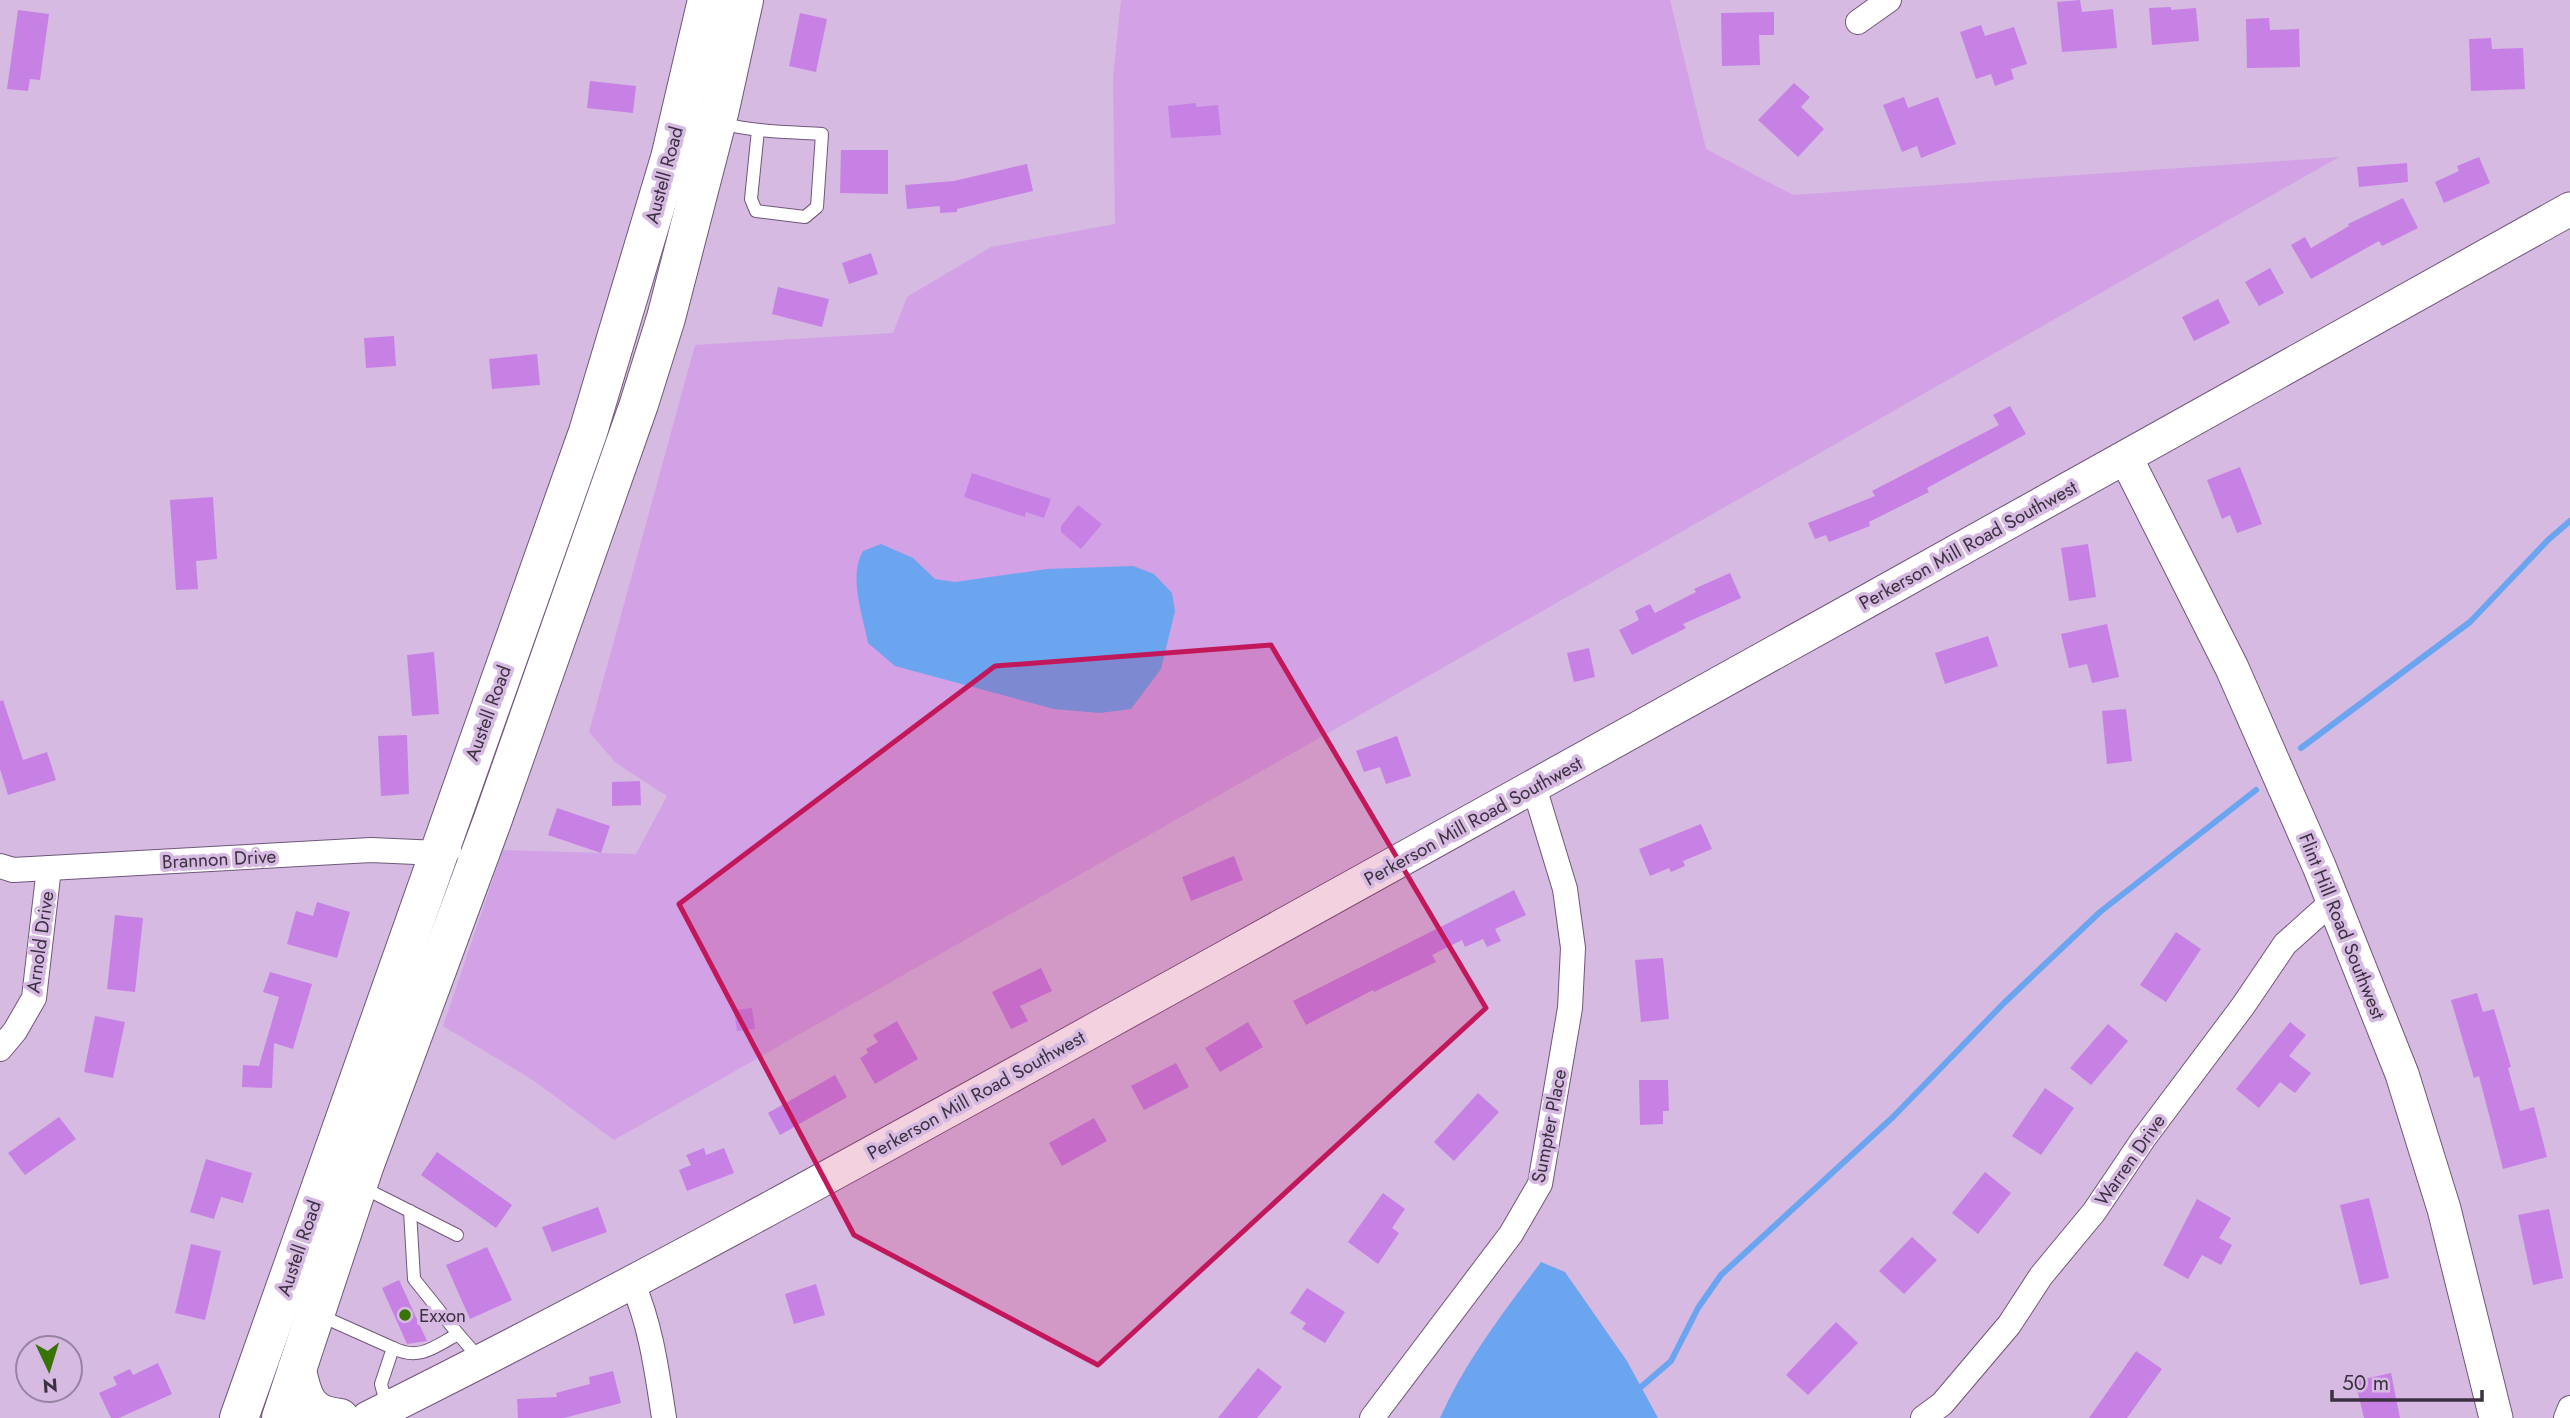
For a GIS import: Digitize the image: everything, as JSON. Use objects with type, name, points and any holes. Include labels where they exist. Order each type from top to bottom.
[{"type":"main road","name":"Austell Road","points":[[239,1418],[588,432],[670,158],[708,0]]},
{"type":"main road","name":"Austell Road","points":[[281,1418],[358,1185],[639,404],[666,318],[717,122],[744,0]]},
{"type":"main road","points":[[297,1370],[300,1388],[311,1408],[322,1415],[340,1418]]},
{"type":"street","points":[[1858,22],[1889,0]]},
{"type":"street","name":"Perkerson Mill Road Southwest","points":[[378,1413],[632,1282],[1534,787],[2570,209]]},
{"type":"street","name":"Flint Hill Road Southwest","points":[[2126,458],[2232,668],[2333,901],[2402,1074],[2428,1150],[2497,1418]]},
{"type":"street","name":"Sumpter Place","points":[[1372,1418],[1511,1234],[1540,1184],[1570,1008],[1573,948],[1564,889],[1534,787]]},
{"type":"street","name":"Brannon Drive","points":[[0,866],[13,870],[370,850],[438,853],[484,840]]},
{"type":"street","name":"Arnold Drive","points":[[0,1049],[15,1031],[34,998],[49,868]]},
{"type":"street","name":"Warren Drive","points":[[1923,1418],[1942,1404],[2009,1325],[2041,1276],[2094,1212],[2144,1138],[2243,1006],[2285,944],[2333,901]]},
{"type":"street","points":[[632,1282],[640,1300],[653,1353],[664,1418]]},
{"type":"street","points":[[2566,1418],[2570,1408]]},
{"type":"lane","points":[[717,122],[743,129],[822,134],[817,207],[805,217],[756,211],[751,199],[758,130]]},
{"type":"lane","points":[[358,1185],[457,1235]]},
{"type":"lane","points":[[410,1211],[414,1279],[482,1361]]},
{"type":"lane","points":[[315,1314],[407,1355],[428,1351],[458,1334]]},
{"type":"lane","points":[[378,1413],[381,1384],[393,1348]]},
{"type":"highlighted area","points":[[1271,645],[1486,1008],[1098,1365],[854,1235],[679,904],[995,666]]},
{"type":"shaded area","points":[[1121,0],[1670,0],[1706,149],[1793,195],[2339,157],[614,1140],[533,1080],[443,1026],[503,850],[636,854],[667,796],[616,763],[589,732],[695,345],[893,333],[907,297],[991,247],[1115,224],[1113,78]]},
{"type":"water","points":[[881,544],[913,558],[935,579],[955,582],[1047,569],[1133,566],[1154,574],[1172,593],[1175,611],[1161,669],[1131,709],[1100,713],[1054,709],[895,666],[868,643],[858,597],[857,573],[863,551]]},
{"type":"water","points":[[1541,1262],[1565,1272],[1627,1361],[1658,1418],[1440,1418],[1473,1357]]},
{"type":"building","points":[[2080,0],[2082,12],[2113,9],[2117,48],[2062,52],[2057,2]]},
{"type":"building","points":[[2171,7],[2171,10],[2196,8],[2199,41],[2152,45],[2149,8]]},
{"type":"building","points":[[18,10],[49,14],[40,80],[30,79],[28,91],[7,89]]},
{"type":"building","points":[[1774,12],[1774,35],[1759,35],[1760,65],[1722,66],[1721,13]]},
{"type":"building","points":[[800,13],[827,19],[816,72],[789,66]]},
{"type":"building","points":[[2269,18],[2270,30],[2299,29],[2300,67],[2247,68],[2246,19]]},
{"type":"building","points":[[1981,25],[1985,36],[2014,27],[2027,64],[2011,69],[2014,79],[1995,86],[1991,74],[1976,79],[1960,32]]},
{"type":"building","points":[[2491,38],[2492,49],[2523,48],[2525,89],[2471,91],[2469,39]]},
{"type":"building","points":[[590,81],[636,86],[633,113],[587,108]]},
{"type":"building","points":[[1794,83],[1810,97],[1801,107],[1824,129],[1798,157],[1758,120]]},
{"type":"building","points":[[1904,97],[1908,108],[1938,97],[1956,144],[1921,158],[1917,146],[1902,152],[1883,105]]},
{"type":"building","points":[[1196,103],[1196,107],[1218,105],[1221,135],[1171,138],[1168,106]]},
{"type":"building","points":[[841,150],[888,150],[888,194],[840,193]]},
{"type":"building","points":[[2479,157],[2490,183],[2444,203],[2435,182],[2459,171],[2457,166]]},
{"type":"building","points":[[2407,163],[2408,182],[2359,187],[2357,167]]},
{"type":"building","points":[[1027,164],[1033,191],[957,209],[957,212],[940,213],[940,206],[907,209],[905,185],[954,181]]},
{"type":"building","points":[[2403,198],[2418,228],[2382,246],[2379,241],[2311,279],[2291,245],[2305,237],[2311,248],[2349,226],[2348,224]]},
{"type":"building","points":[[871,253],[878,274],[849,284],[842,263]]},
{"type":"building","points":[[2270,268],[2284,293],[2259,306],[2245,282]]},
{"type":"building","points":[[778,287],[829,299],[822,327],[772,314]]},
{"type":"building","points":[[2218,299],[2230,323],[2194,341],[2182,317]]},
{"type":"building","points":[[394,336],[396,366],[366,368],[364,338]]},
{"type":"building","points":[[537,354],[540,385],[492,389],[489,359]]},
{"type":"building","points":[[2010,406],[2026,434],[1927,488],[1929,492],[1869,522],[1870,526],[1829,542],[1826,535],[1815,539],[1808,523],[1875,496],[1872,491],[1999,425],[1993,415]]},
{"type":"building","points":[[2240,467],[2262,524],[2237,533],[2230,515],[2222,519],[2207,480]]},
{"type":"building","points":[[972,473],[1051,499],[1044,518],[1026,512],[1025,517],[964,497]]},
{"type":"building","points":[[213,497],[217,559],[196,561],[198,589],[176,590],[170,500]]},
{"type":"building","points":[[1078,505],[1102,524],[1081,549],[1061,532],[1061,526]]},
{"type":"building","points":[[2088,544],[2096,597],[2069,601],[2061,548]]},
{"type":"building","points":[[1730,573],[1741,598],[1683,624],[1686,628],[1632,655],[1619,630],[1639,620],[1635,611],[1650,604],[1655,613],[1696,592],[1694,589]]},
{"type":"building","points":[[2107,624],[2119,677],[2092,683],[2087,664],[2069,668],[2061,634]]},
{"type":"building","points":[[1988,636],[1998,666],[1945,684],[1935,653]]},
{"type":"building","points":[[1589,648],[1595,677],[1574,682],[1567,653]]},
{"type":"building","points":[[434,652],[439,714],[412,716],[407,655]]},
{"type":"building","points":[[3,700],[23,760],[47,752],[56,780],[8,795],[0,769],[0,701]]},
{"type":"building","points":[[2126,709],[2132,761],[2107,764],[2102,711]]},
{"type":"building","points":[[407,735],[409,794],[381,796],[378,736]]},
{"type":"building","points":[[1397,736],[1411,776],[1386,784],[1380,767],[1364,772],[1356,751]]},
{"type":"building","points":[[640,781],[641,805],[612,806],[612,782]]},
{"type":"building","points":[[557,808],[610,826],[601,853],[548,835]]},
{"type":"building","points":[[1701,824],[1712,849],[1683,861],[1685,866],[1671,872],[1669,868],[1650,876],[1639,849]]},
{"type":"building","points":[[1234,856],[1243,880],[1191,901],[1182,877]]},
{"type":"building","points":[[1514,890],[1526,915],[1495,929],[1501,941],[1487,947],[1483,939],[1465,947],[1462,940],[1432,955],[1436,962],[1374,992],[1373,990],[1306,1025],[1293,1001]]},
{"type":"building","points":[[317,902],[350,912],[337,958],[287,944],[296,911],[313,916]]},
{"type":"building","points":[[115,915],[143,918],[135,992],[107,989]]},
{"type":"building","points":[[2176,932],[2201,949],[2166,1002],[2140,985]]},
{"type":"building","points":[[1663,958],[1669,1019],[1641,1022],[1635,960]]},
{"type":"building","points":[[1041,968],[1052,991],[1020,1006],[1028,1021],[1011,1029],[992,992]]},
{"type":"building","points":[[270,972],[312,984],[293,1049],[274,1043],[272,1088],[242,1087],[243,1065],[259,1066],[279,997],[263,992]]},
{"type":"building","points":[[2477,993],[2483,1012],[2494,1009],[2511,1067],[2508,1068],[2520,1111],[2534,1107],[2547,1157],[2503,1169],[2479,1076],[2474,1078],[2451,1000]]},
{"type":"building","points":[[752,1008],[755,1029],[737,1031],[734,1010]]},
{"type":"building","points":[[95,1016],[125,1022],[113,1078],[84,1072]]},
{"type":"building","points":[[897,1021],[918,1059],[875,1084],[860,1058],[868,1053],[866,1049],[878,1042],[873,1035]]},
{"type":"building","points":[[1248,1022],[1263,1047],[1220,1072],[1205,1048]]},
{"type":"building","points":[[2290,1022],[2306,1035],[2289,1056],[2311,1073],[2295,1093],[2280,1082],[2259,1108],[2236,1089]]},
{"type":"building","points":[[2108,1024],[2128,1041],[2091,1085],[2070,1068]]},
{"type":"building","points":[[1176,1063],[1189,1087],[1144,1110],[1131,1086]]},
{"type":"building","points":[[835,1075],[847,1097],[780,1135],[768,1113]]},
{"type":"building","points":[[1639,1080],[1668,1080],[1669,1111],[1663,1111],[1663,1124],[1640,1125]]},
{"type":"building","points":[[2045,1088],[2074,1108],[2041,1155],[2012,1136]]},
{"type":"building","points":[[1478,1093],[1499,1112],[1454,1161],[1434,1142]]},
{"type":"building","points":[[59,1117],[76,1139],[25,1175],[8,1153]]},
{"type":"building","points":[[1094,1118],[1107,1141],[1062,1166],[1049,1143]]},
{"type":"building","points":[[704,1148],[706,1155],[724,1148],[734,1173],[687,1191],[679,1170],[691,1165],[686,1155]]},
{"type":"building","points":[[437,1152],[512,1205],[496,1228],[421,1175]]},
{"type":"building","points":[[206,1159],[252,1173],[243,1203],[221,1197],[214,1219],[190,1212]]},
{"type":"building","points":[[1985,1172],[2011,1193],[1978,1234],[1952,1213]]},
{"type":"building","points":[[1383,1193],[1405,1209],[1392,1228],[1399,1233],[1378,1264],[1348,1242]]},
{"type":"building","points":[[2369,1198],[2389,1278],[2360,1285],[2340,1205]]},
{"type":"building","points":[[2197,1199],[2231,1218],[2219,1238],[2232,1245],[2221,1265],[2202,1255],[2188,1279],[2163,1265]]},
{"type":"building","points":[[598,1207],[607,1232],[552,1252],[542,1227]]},
{"type":"building","points":[[2549,1209],[2563,1278],[2533,1285],[2518,1215]]},
{"type":"building","points":[[1912,1237],[1937,1260],[1904,1294],[1879,1271]]},
{"type":"building","points":[[191,1244],[221,1251],[205,1320],[175,1313]]},
{"type":"building","points":[[487,1247],[512,1300],[470,1319],[446,1265]]},
{"type":"building","name":"Exxon","points":[[399,1280],[427,1341],[407,1344],[382,1288]]},
{"type":"building","points":[[816,1284],[825,1315],[794,1324],[785,1294]]},
{"type":"building","points":[[1307,1288],[1345,1312],[1325,1343],[1302,1329],[1306,1323],[1290,1313]]},
{"type":"building","points":[[1836,1322],[1858,1343],[1808,1395],[1786,1375]]},
{"type":"building","points":[[2136,1351],[2162,1369],[2127,1418],[2089,1418]]},
{"type":"building","points":[[158,1363],[172,1394],[119,1418],[111,1418],[99,1393],[117,1385],[113,1377],[130,1369],[133,1375]]},
{"type":"building","points":[[1258,1368],[1282,1387],[1257,1418],[1218,1418]]},
{"type":"building","points":[[613,1371],[621,1403],[564,1418],[518,1418],[517,1399],[557,1397],[556,1393],[590,1384],[589,1377]]},
{"type":"building","points":[[2391,1373],[2400,1418],[2364,1418],[2355,1381]]},
{"type":"waterway","points":[[2301,748],[2470,622],[2548,540],[2570,521]]},
{"type":"waterway","points":[[1641,1387],[1671,1361],[1698,1308],[1721,1275],[1893,1117],[2004,1003],[2100,912],[2256,790]]},
{"type":"place","name":"Exxon","points":[[405,1315]]}]
